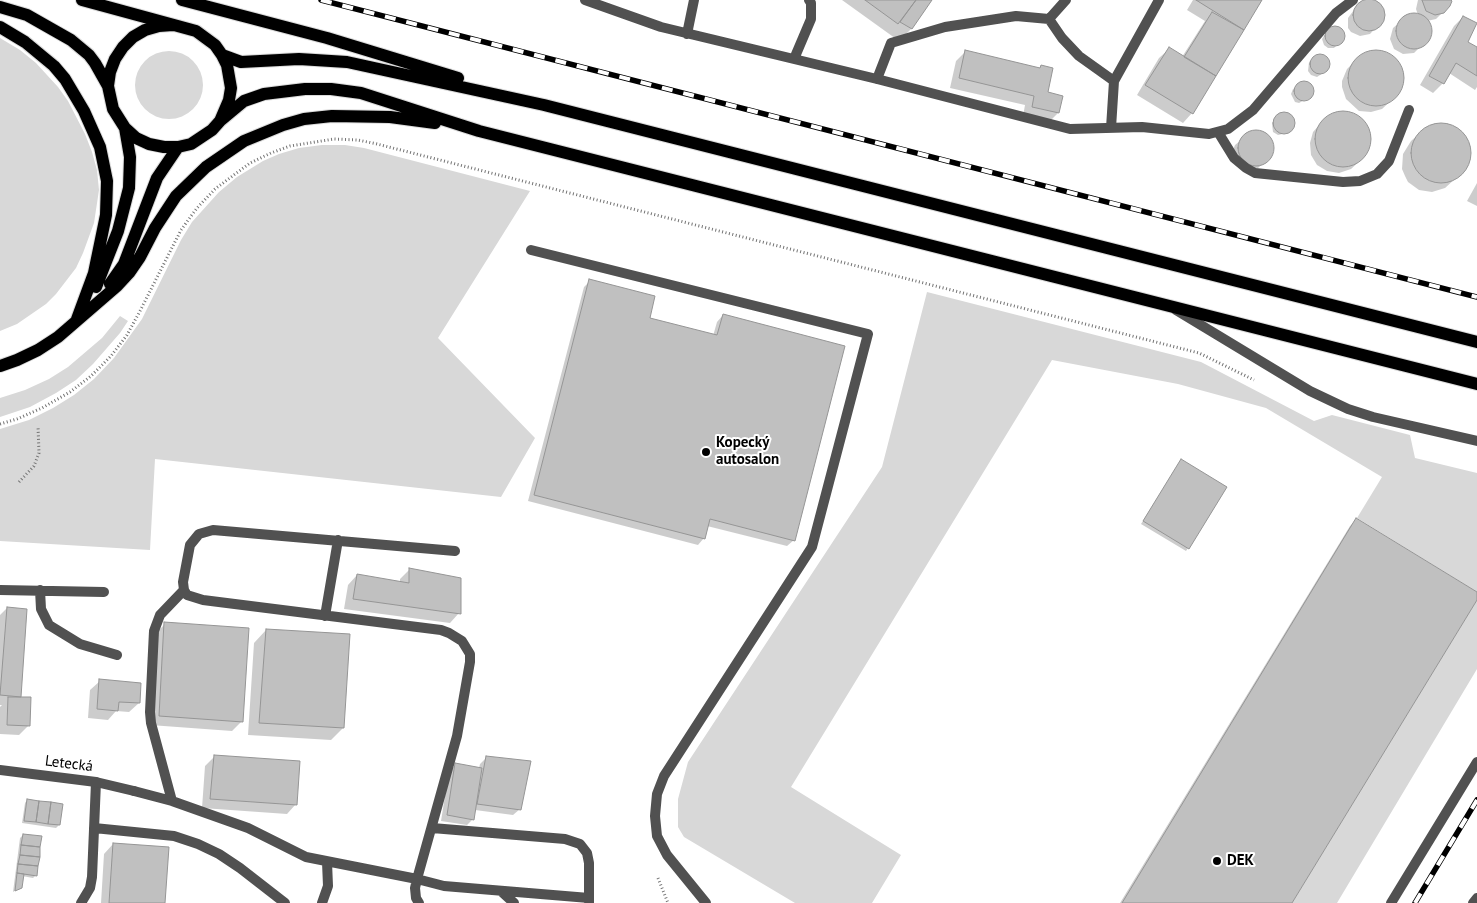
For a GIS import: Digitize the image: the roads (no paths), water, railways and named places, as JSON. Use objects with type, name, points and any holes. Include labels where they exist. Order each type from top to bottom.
[{"type":"main road","points":[[82,0],[185,27],[201,34],[215,45],[229,71],[229,100],[220,121]]},
{"type":"main road","points":[[182,0],[327,38],[544,105]]},
{"type":"main road","points":[[0,7],[27,15],[72,40],[92,59],[108,86]]},
{"type":"main road","points":[[173,25],[152,28],[133,37],[115,59],[110,72],[108,86],[112,109],[125,128],[136,138],[149,144],[178,147],[202,138],[244,102],[264,94],[305,89],[347,91],[376,97],[479,131],[1477,384]]},
{"type":"main road","points":[[0,27],[25,42],[65,79],[93,128],[102,155],[107,181],[106,214],[94,273],[76,321]]},
{"type":"main road","points":[[222,55],[242,62],[308,59],[347,62],[544,105],[1477,342]]},
{"type":"main road","points":[[0,366],[38,350],[58,336],[117,286],[129,274],[165,212],[190,181],[225,152],[261,133],[304,119],[351,115],[390,117],[479,131]]},
{"type":"main road","points":[[76,321],[100,278],[113,248],[125,206],[129,188],[130,157],[125,128]]},
{"type":"main road","points":[[76,321],[97,300],[124,264],[157,178],[178,147]]},
{"type":"street","points":[[585,0],[661,27],[687,34],[877,79],[1070,129],[1142,128],[1209,134],[1228,129],[1253,110],[1336,13],[1353,0]]},
{"type":"street","points":[[687,34],[694,0]]},
{"type":"street","points":[[794,59],[811,19],[811,3],[809,0]]},
{"type":"street","points":[[1050,19],[1066,0]]},
{"type":"street","points":[[1111,128],[1114,81],[1158,0]]},
{"type":"street","points":[[877,79],[890,43],[945,27],[1016,16],[1050,19]]},
{"type":"street","points":[[1050,19],[1062,38],[1079,56],[1114,81]]},
{"type":"street","points":[[1218,132],[1234,158],[1255,173],[1343,182],[1360,181],[1377,174],[1389,161],[1409,110]]},
{"type":"street","points":[[531,250],[868,334],[812,547],[668,768],[657,794],[655,816],[658,836],[667,855],[706,903]]},
{"type":"street","points":[[1168,306],[1310,391],[1348,409],[1373,417],[1477,442]]},
{"type":"street","points":[[419,903],[416,898],[415,888],[457,736],[470,662],[470,654],[467,647],[457,637],[441,630],[204,600],[187,595],[184,590],[184,582],[190,545],[200,534],[220,529],[455,551]]},
{"type":"street","points":[[325,616],[338,540]]},
{"type":"street","points":[[0,590],[104,592]]},
{"type":"street","points":[[40,590],[41,609],[49,625],[91,649],[117,655]]},
{"type":"street","points":[[172,801],[151,723],[154,631],[160,616],[184,590]]},
{"type":"street","points":[[1391,903],[1477,762]]},
{"type":"street","name":"Letecká","points":[[0,770],[96,782],[172,801],[248,828],[300,855],[327,862],[444,886],[589,901]]},
{"type":"street","points":[[81,903],[90,888],[92,877],[96,782]]},
{"type":"street","points":[[94,828],[174,836],[198,844],[219,854],[240,868],[285,903]]},
{"type":"street","points":[[432,828],[565,839],[580,844],[587,853],[589,863],[589,901]]},
{"type":"street","points":[[322,903],[328,886],[327,862]]},
{"type":"street","points":[[502,891],[514,903]]},
{"type":"street","points":[[1473,903],[1477,898]]},
{"type":"railway","points":[[321,0],[1477,297]]},
{"type":"railway","points":[[1415,903],[1477,800]]},
{"type":"place","name":"Kopecký autosalon","points":[[706,452]]},
{"type":"place","name":"DEK","points":[[1217,861]]}]
